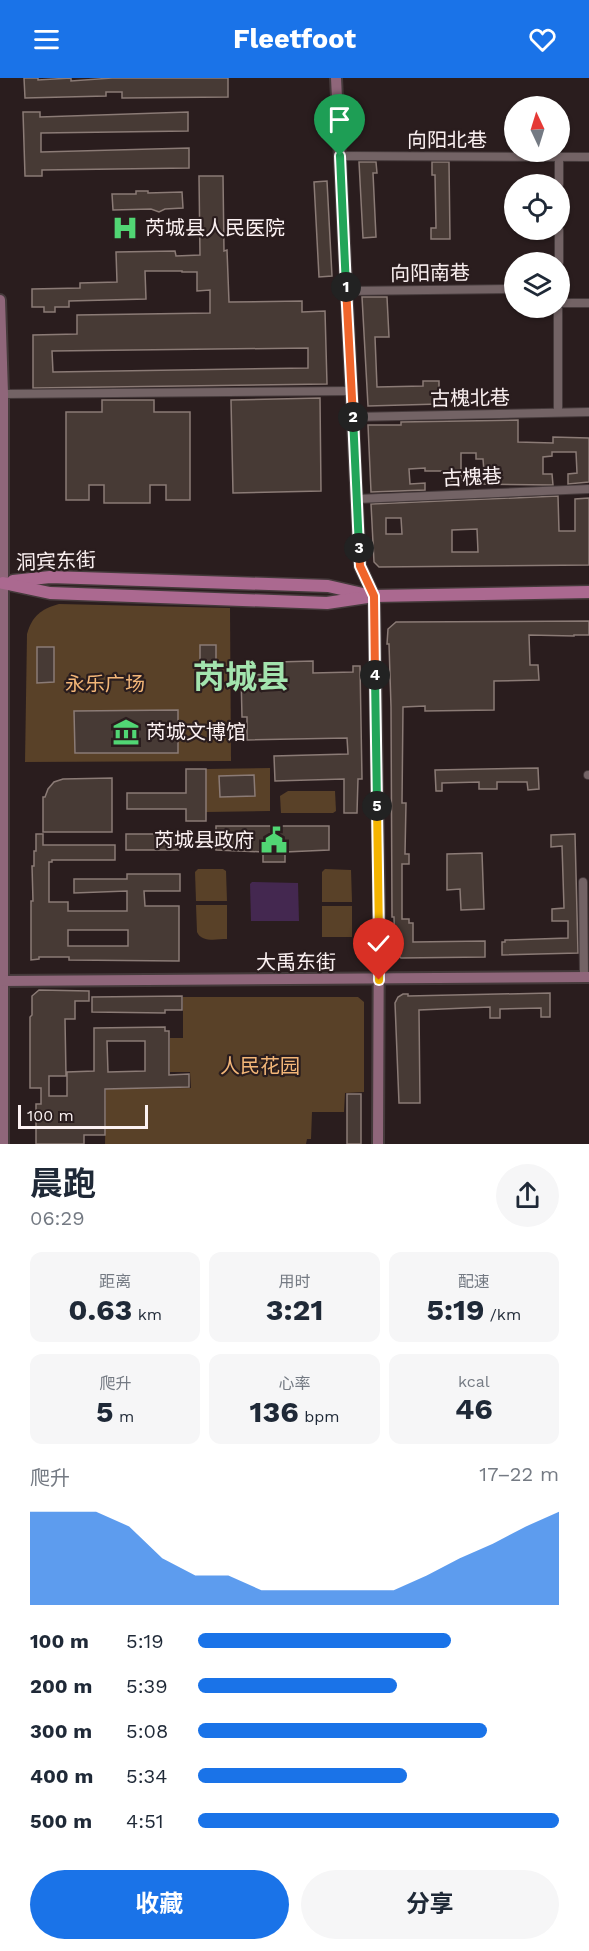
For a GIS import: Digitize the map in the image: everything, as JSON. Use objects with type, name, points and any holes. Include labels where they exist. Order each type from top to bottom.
[{"type":"main road","name":"洞宾东街","points":[[1,583],[61,594],[327,603],[374,596],[589,592]]},
{"type":"street","points":[[336,78],[360,566],[374,596],[379,980],[378,1144]]},
{"type":"street","name":"向阳北巷","points":[[340,156],[504,157]]},
{"type":"street","name":"向阳北巷","points":[[570,157],[589,157]]},
{"type":"street","name":"向阳南巷","points":[[347,291],[504,289]]},
{"type":"street","points":[[0,300],[3,394],[1,583],[3,1144]]},
{"type":"street","points":[[570,304],[589,303]]},
{"type":"street","points":[[558,412],[559,318]]},
{"type":"street","points":[[3,394],[351,391]]},
{"type":"street","name":"古槐北巷","points":[[353,417],[589,412]]},
{"type":"street","name":"古槐巷","points":[[357,499],[589,489]]},
{"type":"street","points":[[583,882],[586,977]]},
{"type":"street","name":"大禹东街","points":[[2,981],[586,977]]},
{"type":"green space","name":"永乐广场","points":[[59,604],[230,608],[231,761],[25,762],[27,634],[38,614]]},
{"type":"green space","points":[[270,768],[270,811],[206,812],[206,769]],"holes":[[[254,775],[255,796],[220,796],[219,776]]]},
{"type":"green space","points":[[288,791],[335,791],[336,811],[333,813],[281,813],[280,796]]},
{"type":"green space","points":[[198,869],[226,871],[227,901],[196,901],[195,872]]},
{"type":"green space","points":[[325,869],[351,870],[352,902],[322,902],[322,872]]},
{"type":"green space","points":[[196,905],[227,905],[227,939],[210,940],[199,935]]},
{"type":"green space","points":[[322,906],[352,906],[352,937],[322,937]]},
{"type":"green space","name":"人民花园","points":[[183,997],[358,997],[364,1002],[364,1092],[345,1093],[344,1112],[312,1112],[311,1139],[307,1139],[306,1144],[105,1144],[106,1089],[191,1088],[190,1072],[170,1072],[170,1038],[183,1038]]},
{"type":"shaded area","points":[[252,882],[298,883],[299,921],[251,921],[250,884]]},
{"type":"building","points":[[24,78],[38,78],[38,80],[71,78],[71,81],[112,78],[228,78],[228,97],[122,98],[122,92],[106,92],[106,96],[25,98]]},
{"type":"building","points":[[23,112],[40,112],[40,117],[188,112],[188,131],[41,133],[41,152],[189,148],[189,168],[42,170],[42,176],[25,176]]},
{"type":"building","points":[[359,162],[376,162],[377,173],[373,173],[376,237],[363,238]]},
{"type":"building","points":[[432,162],[449,162],[450,239],[431,239],[431,228],[436,228],[435,175],[432,175]]},
{"type":"building","points":[[199,176],[223,176],[224,251],[227,250],[229,302],[302,301],[302,312],[325,311],[327,384],[33,388],[33,335],[77,334],[77,315],[210,313],[210,290],[197,291],[197,272],[145,271],[146,299],[69,301],[69,307],[55,307],[55,312],[44,312],[44,307],[32,307],[32,289],[80,288],[80,283],[117,282],[116,252],[175,251],[176,256],[200,255]],"holes":[[[308,348],[308,368],[53,372],[52,351]]]},
{"type":"building","points":[[327,181],[332,276],[319,277],[314,182]]},
{"type":"building","points":[[136,191],[182,192],[183,208],[165,209],[159,212],[151,209],[113,210],[112,194],[136,194]]},
{"type":"building","points":[[362,297],[387,297],[389,337],[375,337],[377,387],[423,386],[423,381],[439,381],[439,404],[368,406]]},
{"type":"building","points":[[320,398],[321,491],[233,493],[231,400]]},
{"type":"building","points":[[102,400],[154,400],[154,412],[190,412],[190,500],[166,500],[166,485],[150,485],[150,503],[104,503],[104,485],[89,485],[89,500],[66,500],[66,412],[102,412]]},
{"type":"building","points":[[518,420],[518,442],[553,443],[553,437],[589,438],[589,482],[568,484],[568,474],[577,473],[576,452],[552,452],[552,456],[543,457],[543,474],[552,474],[553,485],[476,484],[476,472],[484,472],[483,459],[476,459],[476,453],[461,453],[461,482],[451,482],[451,471],[409,469],[410,484],[425,483],[425,490],[371,492],[368,425],[401,425],[401,422]]},
{"type":"building","points":[[558,496],[559,531],[575,531],[575,499],[589,498],[589,565],[379,567],[374,562],[371,504]],"holes":[[[386,518],[401,518],[402,534],[386,534]],[[477,529],[478,552],[452,552],[452,530]]]},
{"type":"building","points":[[589,621],[589,635],[529,635],[530,665],[538,665],[539,680],[494,681],[494,710],[425,711],[425,706],[403,707],[402,803],[406,803],[405,854],[409,854],[409,864],[402,864],[402,919],[409,919],[409,923],[413,923],[413,942],[485,941],[485,957],[401,958],[395,952],[394,917],[392,917],[391,707],[388,629],[396,622]]},
{"type":"building","points":[[200,645],[216,645],[216,681],[200,681]]},
{"type":"building","points":[[37,647],[54,647],[54,682],[37,683]]},
{"type":"building","points":[[313,661],[313,673],[353,672],[353,666],[360,666],[362,779],[358,779],[357,813],[344,813],[344,779],[275,781],[274,756],[348,754],[347,738],[247,740],[247,717],[242,717],[241,675],[277,674],[277,662]]},
{"type":"building","name":"芮城文博馆","points":[[178,710],[178,753],[75,753],[74,711]]},
{"type":"building","points":[[538,768],[539,789],[528,790],[527,782],[497,782],[497,789],[479,789],[479,782],[442,783],[442,791],[436,791],[435,770]]},
{"type":"building","points":[[186,769],[206,769],[206,821],[186,821],[186,809],[127,809],[127,793],[186,793]]},
{"type":"building","points":[[254,775],[255,796],[220,797],[219,776]]},
{"type":"building","points":[[112,778],[112,832],[43,832],[43,797],[54,782],[63,779]]},
{"type":"building","points":[[216,826],[329,826],[329,850],[285,852],[285,862],[263,862],[263,852],[216,850]]},
{"type":"building","points":[[36,834],[43,834],[43,845],[115,845],[115,860],[52,860],[49,862],[49,902],[68,902],[68,911],[127,911],[127,891],[74,893],[74,879],[127,879],[127,874],[180,874],[180,891],[144,891],[145,906],[179,906],[179,961],[69,960],[69,957],[39,957],[39,959],[31,960],[32,866],[34,866],[34,851],[36,851]],"holes":[[[68,930],[128,930],[128,946],[68,946]]]},
{"type":"building","points":[[126,834],[179,834],[179,850],[126,850]]},
{"type":"building","points":[[575,834],[578,953],[502,955],[502,942],[505,940],[568,938],[568,921],[552,921],[552,909],[564,908],[562,846],[551,847],[551,835]]},
{"type":"building","points":[[482,853],[484,909],[461,910],[460,889],[447,890],[447,854]]},
{"type":"building","points":[[39,990],[89,991],[89,1001],[75,1001],[75,1019],[65,1019],[66,1076],[49,1076],[49,1096],[67,1096],[67,1072],[94,1071],[94,1028],[165,1027],[165,1031],[169,1031],[169,1075],[189,1074],[189,1087],[105,1089],[105,1135],[84,1135],[84,1144],[36,1144],[36,1104],[41,1104],[41,1088],[30,1088],[32,996]],"holes":[[[107,1041],[145,1041],[145,1071],[108,1072]]]},
{"type":"building","points":[[550,993],[550,1017],[541,1017],[541,1008],[500,1009],[500,1018],[490,1018],[490,1007],[419,1010],[420,1103],[399,1103],[395,1003],[398,997],[403,994],[408,994],[408,996]]},
{"type":"building","points":[[182,996],[182,1010],[165,1010],[165,1013],[92,1012],[92,997]]},
{"type":"building","points":[[347,1094],[361,1094],[361,1144],[347,1144]]},
{"type":"place","name":"芮城县人民医院","points":[[125,228]]},
{"type":"place","name":"芮城文博馆","points":[[126,732]]},
{"type":"place","name":"芮城县政府","points":[[274,840]]},
{"type":"district","name":"芮城县","points":[[241,677]]},
{"type":"route","points":[[340,156],[360,566],[374,596],[379,980]]}]
